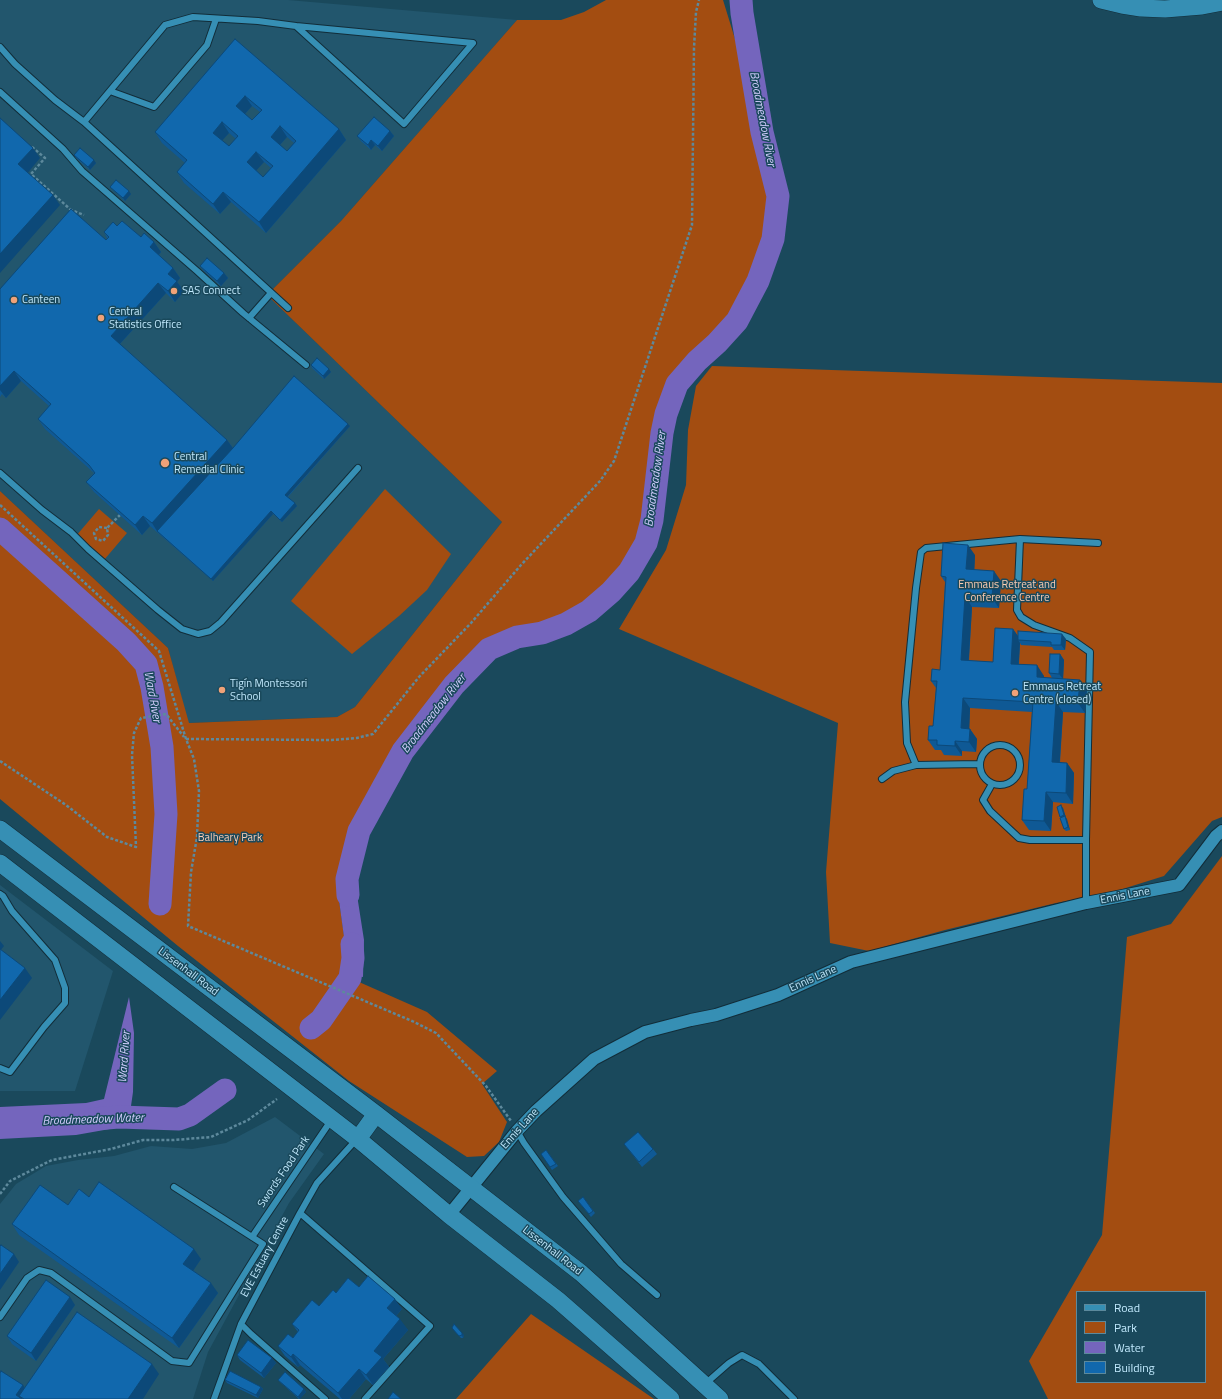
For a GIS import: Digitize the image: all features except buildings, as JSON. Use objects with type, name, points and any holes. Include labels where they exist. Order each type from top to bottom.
[{"type":"main road","points":[[1101,0],[1122,5],[1165,9],[1202,6],[1222,2]]},
{"type":"main road","name":"Lissenhall Road","points":[[0,829],[376,1114],[581,1273],[720,1399]]},
{"type":"main road","points":[[0,863],[358,1139],[448,1215],[558,1300],[671,1399]]},
{"type":"main road","points":[[358,1139],[376,1114]]},
{"type":"street","name":"Ennis Lane","points":[[448,1215],[471,1189],[517,1130],[536,1111],[594,1060],[645,1032],[716,1015],[778,994],[851,962],[1086,903],[1179,885],[1216,836],[1222,831]]},
{"type":"lane","points":[[84,122],[165,25],[193,17],[258,21],[473,43],[404,124],[296,26]]},
{"type":"lane","points":[[110,91],[154,107],[207,45],[216,19]]},
{"type":"lane","points":[[0,47],[15,64],[55,100],[84,122],[288,308]]},
{"type":"lane","points":[[0,92],[63,149],[82,171],[249,318],[306,365]]},
{"type":"lane","points":[[249,318],[271,292]]},
{"type":"lane","points":[[0,473],[42,510],[71,532],[88,549],[158,610],[182,629],[198,634],[210,631],[221,622],[358,468]]},
{"type":"lane","points":[[916,765],[907,743],[904,702],[921,552],[926,548],[1020,539],[1098,544]]},
{"type":"lane","points":[[1020,539],[1017,610],[1021,617],[1034,625],[1070,638],[1090,652],[1086,903]]},
{"type":"lane","points":[[995,745],[1007,746],[1017,754],[1020,760],[1019,773],[1011,783],[998,786],[987,781],[982,776],[979,764],[984,752],[995,745]]},
{"type":"lane","points":[[882,778],[893,771],[916,765],[979,764]]},
{"type":"lane","points":[[992,784],[984,800],[990,811],[1019,838],[1030,840],[1086,840]]},
{"type":"lane","points":[[0,894],[3,896],[12,912],[55,960],[65,988],[65,1003],[44,1027],[10,1072],[0,1068]]},
{"type":"lane","name":"Swords Food Park","points":[[252,1237],[332,1119]]},
{"type":"lane","points":[[517,1130],[524,1143],[563,1197],[621,1264],[657,1295]]},
{"type":"lane","name":"EVE Estuary Centre","points":[[214,1399],[241,1324],[300,1213],[317,1183],[358,1139]]},
{"type":"lane","points":[[0,1318],[27,1278],[39,1270],[51,1273],[172,1361],[189,1364],[263,1244],[174,1187]]},
{"type":"lane","points":[[300,1213],[430,1326],[365,1399]]},
{"type":"lane","points":[[241,1324],[325,1399]]},
{"type":"lane","points":[[704,1385],[729,1363],[742,1355],[759,1364],[794,1399]]},
{"type":"path","points":[[186,739],[332,740],[357,738],[373,734],[419,677],[471,623],[521,565],[600,481],[614,461],[692,225],[694,48],[696,12],[699,0]]},
{"type":"path","points":[[28,144],[45,158],[31,174],[71,210],[84,215]]},
{"type":"path","points":[[67,215],[71,210]]},
{"type":"path","points":[[0,505],[159,651],[186,739],[194,759],[199,792],[197,837],[191,872],[188,926],[412,1021],[436,1033],[486,1086],[517,1130]]},
{"type":"path","points":[[107,528],[120,515]]},
{"type":"path","points":[[99,527],[107,528],[108,535],[103,541],[96,539],[94,533],[99,527]]},
{"type":"path","points":[[0,761],[66,805],[107,837],[136,847],[132,755],[134,733],[141,718],[166,714],[186,739]]},
{"type":"path","points":[[0,1194],[10,1181],[52,1160],[111,1149],[143,1140],[174,1140],[211,1137],[248,1120],[277,1099]]},
{"type":"shaded area","points":[[0,0],[288,0],[517,20],[341,221],[267,295],[502,522],[355,707],[337,717],[188,723],[168,648],[0,491]]},
{"type":"shaded area","points":[[0,885],[113,971],[75,1091],[0,1091]]},
{"type":"shaded area","points":[[275,1117],[324,1154],[289,1203],[208,1352],[193,1399],[0,1399],[0,1204],[16,1184],[46,1166],[78,1160],[114,1156],[151,1146],[192,1149],[226,1143]]},
{"type":"green space","name":"Balheary Park","points":[[606,0],[723,0],[743,65],[771,203],[768,226],[755,273],[743,300],[715,339],[687,363],[673,383],[659,416],[651,470],[645,532],[612,582],[598,597],[547,622],[513,631],[488,643],[454,674],[419,718],[394,756],[360,817],[346,847],[338,893],[350,978],[427,1012],[497,1071],[482,1084],[507,1122],[499,1142],[484,1156],[467,1157],[349,1081],[178,946],[0,799],[0,491],[168,648],[189,723],[337,717],[355,707],[502,522],[267,295],[341,221],[517,20],[561,20],[584,12]]},
{"type":"green space","name":"Emmaus Retreat and Conference Centre","points":[[712,366],[1222,383],[1222,817],[1212,821],[1164,876],[1113,892],[1056,903],[945,930],[869,951],[830,943],[826,872],[838,723],[619,629],[666,550],[686,485],[688,430],[696,386]]},
{"type":"green space","points":[[385,489],[451,554],[427,590],[399,616],[352,654],[291,601]]},
{"type":"green space","points":[[99,509],[127,533],[104,560],[76,536]]},
{"type":"green space","points":[[1222,856],[1222,1399],[1048,1399],[1029,1361],[1102,1235],[1127,937],[1171,924]]},
{"type":"green space","points":[[531,1314],[654,1399],[456,1399]]},
{"type":"water","points":[[343,862],[357,867],[355,882],[364,940],[363,977],[349,974],[338,893]]},
{"type":"water","points":[[129,997],[134,1033],[133,1092],[131,1106],[121,1127],[76,1135],[0,1139],[0,1107],[86,1103],[104,1099]]},
{"type":"waterway","name":"Broadmeadow River","points":[[348,895],[347,879],[359,831],[403,751],[454,685],[489,649],[517,637],[542,633],[566,624],[589,611],[611,592],[629,572],[646,543],[652,520],[662,433],[666,414],[677,384],[697,361],[717,343],[737,321],[758,281],[773,239],[778,196],[762,132],[741,0]]},
{"type":"waterway","name":"Ward River","points":[[0,529],[126,642],[146,664],[152,687],[162,747],[166,814],[160,904]]},
{"type":"waterway","name":"Broadmeadow Water","points":[[311,1028],[321,1020],[350,978],[353,958],[352,944]]},
{"type":"waterway","name":"Broadmeadow Water","points":[[94,1119],[119,1117],[179,1119],[190,1115],[225,1090]]},
{"type":"place","name":"SAS Connect","points":[[174,291]]},
{"type":"place","name":"Canteen","points":[[14,300]]},
{"type":"place","name":"Central Statistics Office","points":[[101,318]]},
{"type":"place","name":"Central Remedial Clinic","points":[[165,463]]},
{"type":"place","name":"Tigín Montessori School","points":[[222,690]]},
{"type":"place","name":"Emmaus Retreat Centre (closed)","points":[[1015,693]]}]
